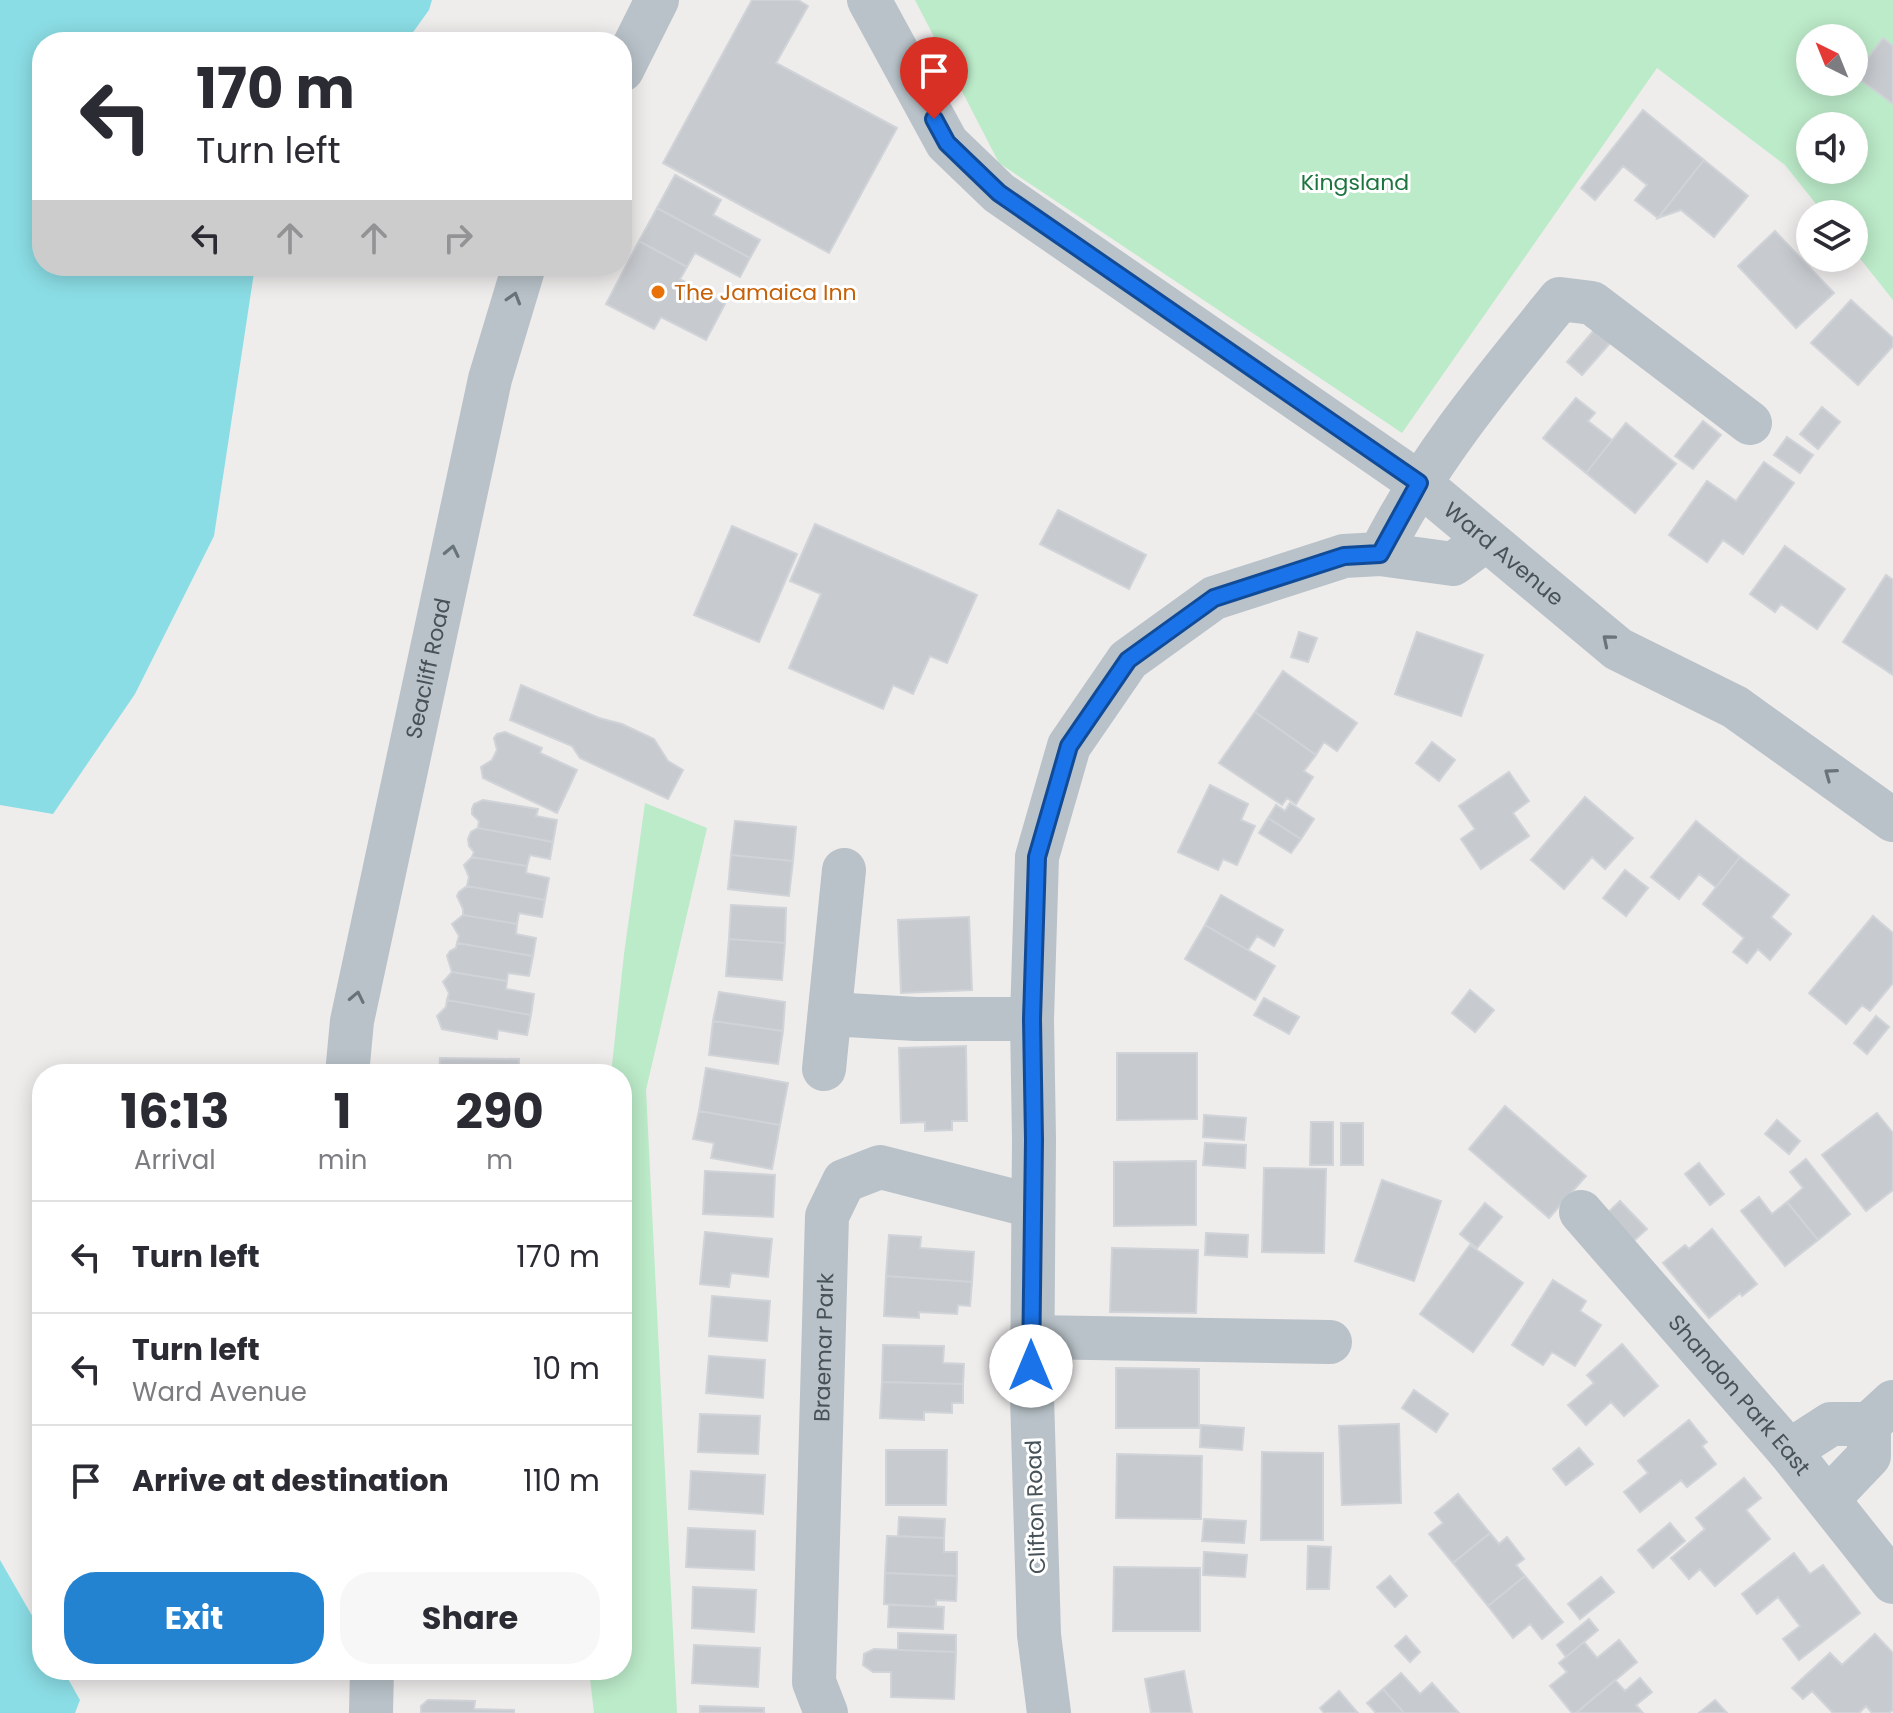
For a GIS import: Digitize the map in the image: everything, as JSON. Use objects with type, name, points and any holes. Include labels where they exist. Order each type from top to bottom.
[{"type":"street","points":[[632,50],[657,0]]},
{"type":"street","name":"Ward Avenue","points":[[869,0],[947,143],[999,193],[1419,483],[1618,649],[1735,707],[1893,820]]},
{"type":"street","name":"Seacliff Road","points":[[348,1064],[358,991],[490,379],[521,276]]},
{"type":"street","points":[[1380,554],[1419,483],[1479,398],[1560,299],[1592,303],[1750,423]]},
{"type":"street","name":"Clifton Road","points":[[1049,1713],[1039,1635],[1031,1337],[1032,1019],[1037,857],[1069,746],[1128,660],[1214,598],[1344,556],[1380,554],[1453,564],[1486,540]]},
{"type":"street","points":[[824,1069],[844,870]]},
{"type":"street","points":[[830,1014],[916,1019],[1032,1019]]},
{"type":"street","name":"Braemar Park","points":[[826,1713],[814,1682],[827,1216],[844,1181],[880,1167],[1033,1206]]},
{"type":"street","name":"Shandon Park East","points":[[1581,1212],[1789,1451],[1893,1582]]},
{"type":"street","points":[[1031,1337],[1330,1342]]},
{"type":"street","points":[[1789,1451],[1831,1424],[1881,1413],[1869,1456],[1828,1499]]},
{"type":"street","points":[[371,1713],[372,1680]]},
{"type":"green space","name":"Kingsland","points":[[915,0],[1893,0],[1893,300],[1868,269],[1868,200],[1813,200],[1800,184],[1868,184],[1868,112],[1796,112],[1796,179],[1785,165],[1657,68],[1402,433],[999,163]]},
{"type":"green space","points":[[645,803],[707,828],[646,1090],[677,1713],[594,1713],[590,1680],[632,1680],[632,1064],[612,1064]]},
{"type":"water","points":[[0,0],[432,0],[429,10],[413,32],[32,32],[32,276],[253,276],[214,536],[135,694],[53,814],[0,805]]},
{"type":"water","points":[[0,1560],[32,1616],[32,1680],[69,1680],[80,1700],[75,1713],[0,1713]]},
{"type":"building","points":[[752,0],[798,0],[808,6],[776,63],[897,128],[829,253],[663,163]]},
{"type":"building","points":[[1883,38],[1893,46],[1893,104],[1868,85],[1868,58]]},
{"type":"building","points":[[1643,110],[1704,160],[1658,218],[1635,200],[1647,185],[1623,166],[1595,200],[1581,188]]},
{"type":"building","points":[[1704,160],[1748,196],[1714,237],[1681,210],[1658,218]]},
{"type":"building","points":[[675,175],[721,200],[713,215],[760,240],[750,258],[657,208]]},
{"type":"building","points":[[657,208],[750,258],[740,277],[695,253],[687,267],[639,241]]},
{"type":"building","points":[[1775,231],[1796,253],[1796,272],[1814,272],[1834,293],[1796,328],[1738,266]]},
{"type":"building","name":"The Jamaica Inn","points":[[639,241],[687,267],[680,279],[725,304],[706,340],[661,317],[654,329],[606,304],[621,276],[632,276],[632,254]]},
{"type":"building","points":[[1851,300],[1893,338],[1893,346],[1858,385],[1811,343]]},
{"type":"building","points":[[1595,329],[1611,342],[1582,375],[1567,362]]},
{"type":"building","points":[[1576,398],[1595,413],[1588,421],[1612,440],[1586,473],[1543,438]]},
{"type":"building","points":[[1822,407],[1840,422],[1818,449],[1800,434]]},
{"type":"building","points":[[1703,421],[1721,435],[1693,469],[1675,456]]},
{"type":"building","points":[[1626,423],[1676,464],[1635,513],[1586,473]]},
{"type":"building","points":[[1787,437],[1813,455],[1800,473],[1774,455]]},
{"type":"building","points":[[1764,462],[1794,483],[1743,554],[1723,540],[1707,562],[1669,535],[1707,481],[1736,501]]},
{"type":"building","points":[[1058,510],[1146,555],[1129,589],[1040,544]]},
{"type":"building","points":[[815,524],[977,595],[947,663],[930,656],[913,694],[893,685],[883,709],[789,668],[821,594],[790,581]]},
{"type":"building","points":[[732,526],[797,554],[759,642],[694,615]]},
{"type":"building","points":[[1785,546],[1845,589],[1817,629],[1781,604],[1775,612],[1750,594]]},
{"type":"building","points":[[1886,575],[1893,580],[1893,675],[1843,642]]},
{"type":"building","points":[[1299,632],[1317,638],[1308,662],[1291,657]]},
{"type":"building","points":[[1417,632],[1483,655],[1461,716],[1395,694]]},
{"type":"building","points":[[1283,671],[1357,723],[1337,751],[1324,742],[1316,755],[1255,712]]},
{"type":"building","points":[[521,685],[654,739],[668,761],[683,770],[668,799],[580,758],[572,746],[510,720]]},
{"type":"building","points":[[1255,712],[1316,755],[1304,771],[1313,777],[1296,804],[1287,798],[1282,805],[1219,763]]},
{"type":"building","points":[[505,732],[542,748],[540,753],[577,770],[557,813],[483,778],[481,767],[492,760],[497,750],[494,738]]},
{"type":"building","points":[[1432,742],[1455,760],[1439,781],[1416,763]]},
{"type":"building","points":[[1509,772],[1529,801],[1513,813],[1529,836],[1481,869],[1461,839],[1475,829],[1459,806]]},
{"type":"building","points":[[1210,785],[1248,804],[1241,820],[1255,826],[1237,865],[1223,859],[1218,870],[1178,852]]},
{"type":"building","points":[[1585,797],[1633,838],[1605,869],[1592,857],[1564,889],[1531,860]]},
{"type":"building","points":[[483,800],[538,809],[536,816],[557,820],[553,842],[478,828],[479,821],[472,814],[472,809],[474,804]]},
{"type":"building","points":[[1290,803],[1314,819],[1301,839],[1268,818],[1276,805],[1285,811]]},
{"type":"building","points":[[1268,818],[1301,839],[1291,853],[1259,833]]},
{"type":"building","points":[[735,821],[796,827],[793,861],[731,855]]},
{"type":"building","points":[[1696,821],[1740,857],[1716,887],[1699,874],[1679,899],[1651,877]]},
{"type":"building","points":[[478,828],[553,842],[550,859],[530,855],[527,866],[472,857],[474,852],[468,839],[471,832]]},
{"type":"building","points":[[731,855],[793,861],[789,896],[728,889]]},
{"type":"building","points":[[472,857],[527,866],[526,873],[549,878],[545,900],[467,886],[469,877],[464,865]]},
{"type":"building","points":[[1740,857],[1789,895],[1771,917],[1791,934],[1770,960],[1758,949],[1747,963],[1733,952],[1744,938],[1703,904]]},
{"type":"building","points":[[1625,870],[1648,888],[1626,916],[1603,898]]},
{"type":"building","points":[[467,886],[545,900],[542,917],[519,913],[517,924],[463,915],[457,896]]},
{"type":"building","points":[[1221,895],[1283,930],[1274,946],[1257,936],[1248,950],[1205,925]]},
{"type":"building","points":[[731,905],[786,908],[785,943],[729,939]]},
{"type":"building","points":[[463,915],[517,924],[516,934],[536,938],[533,956],[457,943],[459,936],[452,924]]},
{"type":"building","points":[[1873,916],[1893,933],[1893,983],[1870,1011],[1862,1005],[1846,1024],[1809,993]]},
{"type":"building","points":[[969,917],[972,990],[901,993],[898,920]]},
{"type":"building","points":[[1205,925],[1275,966],[1255,1000],[1185,959]]},
{"type":"building","points":[[729,939],[785,943],[782,980],[726,976]]},
{"type":"building","points":[[457,943],[533,956],[529,976],[508,973],[507,981],[452,972],[447,956]]},
{"type":"building","points":[[452,972],[507,981],[506,989],[534,994],[531,1015],[447,1000],[449,993],[443,982]]},
{"type":"building","points":[[1470,990],[1494,1010],[1475,1032],[1452,1013]]},
{"type":"building","points":[[719,992],[785,1002],[783,1031],[713,1021]]},
{"type":"building","points":[[1264,998],[1299,1017],[1289,1034],[1254,1015]]},
{"type":"building","points":[[447,1000],[531,1015],[527,1035],[498,1030],[497,1039],[442,1029],[437,1016],[446,1007]]},
{"type":"building","points":[[1876,1016],[1889,1027],[1867,1054],[1854,1043]]},
{"type":"building","points":[[713,1021],[783,1031],[778,1064],[709,1055]]},
{"type":"building","points":[[966,1046],[967,1121],[952,1121],[952,1130],[925,1131],[925,1122],[901,1123],[899,1048]]},
{"type":"building","points":[[1117,1053],[1197,1053],[1197,1119],[1117,1120]]},
{"type":"building","points":[[440,1058],[519,1059],[519,1064],[440,1064]]},
{"type":"building","points":[[706,1068],[788,1083],[780,1125],[699,1111]]},
{"type":"building","points":[[1505,1106],[1586,1176],[1549,1218],[1469,1149]]},
{"type":"building","points":[[699,1111],[780,1125],[772,1169],[711,1158],[714,1143],[693,1139]]},
{"type":"building","points":[[1877,1113],[1893,1133],[1893,1190],[1866,1211],[1822,1155]]},
{"type":"building","points":[[1204,1115],[1246,1118],[1244,1140],[1203,1137]]},
{"type":"building","points":[[1777,1120],[1800,1141],[1789,1154],[1765,1134]]},
{"type":"building","points":[[1311,1122],[1333,1122],[1333,1165],[1310,1165]]},
{"type":"building","points":[[1341,1123],[1363,1123],[1363,1165],[1341,1165]]},
{"type":"building","points":[[1205,1143],[1246,1145],[1245,1168],[1203,1165]]},
{"type":"building","points":[[1806,1159],[1850,1214],[1818,1240],[1787,1202],[1803,1188],[1790,1172]]},
{"type":"building","points":[[1196,1161],[1196,1225],[1114,1226],[1114,1162]]},
{"type":"building","points":[[1699,1163],[1724,1194],[1710,1205],[1685,1174]]},
{"type":"building","points":[[1264,1168],[1326,1169],[1324,1253],[1262,1252]]},
{"type":"building","points":[[705,1171],[775,1175],[773,1217],[703,1214]]},
{"type":"building","points":[[1382,1180],[1441,1201],[1414,1281],[1355,1261]]},
{"type":"building","points":[[1759,1197],[1772,1214],[1787,1202],[1818,1240],[1785,1266],[1741,1211]]},
{"type":"building","points":[[1620,1201],[1647,1229],[1628,1246],[1602,1218]]},
{"type":"building","points":[[1485,1203],[1502,1217],[1477,1248],[1460,1234]]},
{"type":"building","points":[[1712,1229],[1757,1284],[1742,1296],[1740,1293],[1709,1318],[1663,1263],[1685,1245],[1689,1249]]},
{"type":"building","points":[[705,1232],[772,1239],[768,1277],[731,1273],[729,1287],[700,1284]]},
{"type":"building","points":[[1206,1233],[1248,1235],[1247,1257],[1205,1255]]},
{"type":"building","points":[[889,1235],[921,1237],[920,1248],[974,1252],[972,1282],[886,1276]]},
{"type":"building","points":[[1470,1245],[1523,1283],[1473,1352],[1420,1314]]},
{"type":"building","points":[[1112,1248],[1198,1250],[1196,1313],[1110,1312]]},
{"type":"building","points":[[886,1276],[972,1282],[970,1306],[958,1305],[957,1314],[919,1312],[919,1318],[884,1316]]},
{"type":"building","points":[[1553,1280],[1586,1301],[1580,1311],[1601,1325],[1575,1366],[1552,1352],[1543,1365],[1512,1345]]},
{"type":"building","points":[[712,1296],[770,1301],[767,1341],[709,1336]]},
{"type":"building","points":[[1622,1344],[1658,1386],[1624,1416],[1611,1402],[1586,1425],[1568,1405],[1594,1383],[1587,1375]]},
{"type":"building","points":[[883,1345],[944,1346],[943,1363],[964,1364],[963,1384],[882,1382]]},
{"type":"building","points":[[709,1356],[765,1360],[763,1398],[706,1393]]},
{"type":"building","points":[[1116,1368],[1199,1369],[1199,1428],[1116,1428]]},
{"type":"building","points":[[882,1382],[963,1384],[963,1403],[952,1403],[952,1413],[924,1412],[924,1420],[880,1418]]},
{"type":"building","points":[[1414,1390],[1448,1414],[1436,1432],[1402,1408]]},
{"type":"building","points":[[700,1414],[760,1416],[758,1454],[698,1452]]},
{"type":"building","points":[[1689,1420],[1707,1442],[1702,1446],[1716,1464],[1687,1487],[1681,1480],[1640,1512],[1624,1492],[1648,1473],[1638,1461]]},
{"type":"building","points":[[1399,1424],[1401,1503],[1342,1505],[1339,1426]]},
{"type":"building","points":[[1201,1425],[1244,1428],[1242,1450],[1200,1447]]},
{"type":"building","points":[[1579,1448],[1593,1464],[1566,1485],[1553,1469]]},
{"type":"building","points":[[886,1450],[947,1450],[946,1505],[886,1505]]},
{"type":"building","points":[[1262,1452],[1323,1453],[1323,1540],[1261,1540]]},
{"type":"building","points":[[1117,1454],[1202,1456],[1201,1519],[1116,1518]]},
{"type":"building","points":[[691,1471],[765,1475],[763,1514],[689,1509]]},
{"type":"building","points":[[1744,1478],[1761,1498],[1746,1510],[1770,1539],[1715,1586],[1700,1569],[1689,1579],[1671,1558],[1705,1529],[1696,1518]]},
{"type":"building","points":[[1458,1494],[1490,1533],[1453,1563],[1429,1534],[1443,1523],[1435,1513]]},
{"type":"building","points":[[899,1517],[945,1519],[944,1538],[898,1536]]},
{"type":"building","points":[[1204,1519],[1246,1521],[1244,1543],[1202,1541]]},
{"type":"building","points":[[1670,1523],[1685,1541],[1653,1568],[1638,1550]]},
{"type":"building","points":[[688,1528],[755,1531],[754,1570],[686,1567]]},
{"type":"building","points":[[1490,1533],[1499,1544],[1507,1537],[1524,1559],[1516,1565],[1525,1576],[1488,1606],[1453,1563]]},
{"type":"building","points":[[887,1536],[944,1538],[944,1552],[957,1552],[957,1576],[885,1573]]},
{"type":"building","points":[[1308,1546],[1331,1547],[1329,1589],[1307,1589]]},
{"type":"building","points":[[1204,1552],[1247,1555],[1245,1577],[1203,1575]]},
{"type":"building","points":[[1794,1553],[1810,1574],[1823,1565],[1860,1613],[1799,1660],[1783,1639],[1800,1626],[1778,1597],[1757,1614],[1742,1594]]},
{"type":"building","points":[[1114,1567],[1200,1568],[1200,1631],[1113,1631]]},
{"type":"building","points":[[885,1573],[957,1576],[956,1601],[936,1600],[936,1607],[884,1604]]},
{"type":"building","points":[[1390,1576],[1407,1596],[1395,1607],[1377,1587]]},
{"type":"building","points":[[1525,1576],[1563,1622],[1542,1639],[1530,1624],[1513,1638],[1488,1606]]},
{"type":"building","points":[[1601,1577],[1614,1592],[1580,1619],[1568,1604]]},
{"type":"building","points":[[693,1587],[756,1590],[754,1632],[692,1628]]},
{"type":"building","points":[[889,1605],[944,1607],[943,1629],[888,1627]]},
{"type":"building","points":[[1589,1619],[1598,1630],[1566,1657],[1557,1645]]},
{"type":"building","points":[[898,1633],[956,1635],[956,1652],[898,1650]]},
{"type":"building","points":[[1875,1634],[1893,1653],[1893,1710],[1889,1713],[1872,1713],[1866,1706],[1859,1713],[1833,1713],[1812,1691],[1803,1699],[1792,1688],[1830,1653],[1842,1665]]},
{"type":"building","points":[[1406,1636],[1420,1652],[1410,1662],[1395,1646]]},
{"type":"building","points":[[1619,1640],[1637,1662],[1576,1713],[1572,1713],[1550,1686],[1567,1672],[1559,1663],[1584,1642],[1597,1658]]},
{"type":"building","points":[[694,1645],[760,1648],[758,1687],[692,1683]]},
{"type":"building","points":[[874,1649],[956,1652],[954,1699],[891,1697],[891,1672],[873,1672],[863,1665],[864,1654]]},
{"type":"building","points":[[1184,1671],[1192,1713],[1151,1713],[1145,1679]]},
{"type":"building","points":[[1401,1673],[1420,1694],[1432,1683],[1459,1713],[1404,1713],[1383,1689]]},
{"type":"building","points":[[1640,1678],[1652,1692],[1636,1705],[1643,1713],[1576,1713],[1615,1680],[1625,1691]]},
{"type":"building","points":[[1383,1689],[1404,1713],[1376,1713],[1367,1703]]},
{"type":"building","points":[[1339,1691],[1358,1713],[1324,1713],[1320,1708]]},
{"type":"building","points":[[428,1700],[475,1701],[474,1709],[514,1710],[514,1713],[421,1713],[421,1706]]},
{"type":"building","points":[[1715,1700],[1727,1713],[1699,1713]]},
{"type":"building","points":[[700,1706],[764,1708],[764,1713],[700,1713]]},
{"type":"place","name":"The Jamaica Inn","points":[[658,292]]},
{"type":"route","points":[[934,119],[947,143],[999,193],[1419,483],[1380,554],[1344,556],[1214,598],[1128,660],[1069,746],[1037,857],[1032,1019],[1031,1366]]}]
